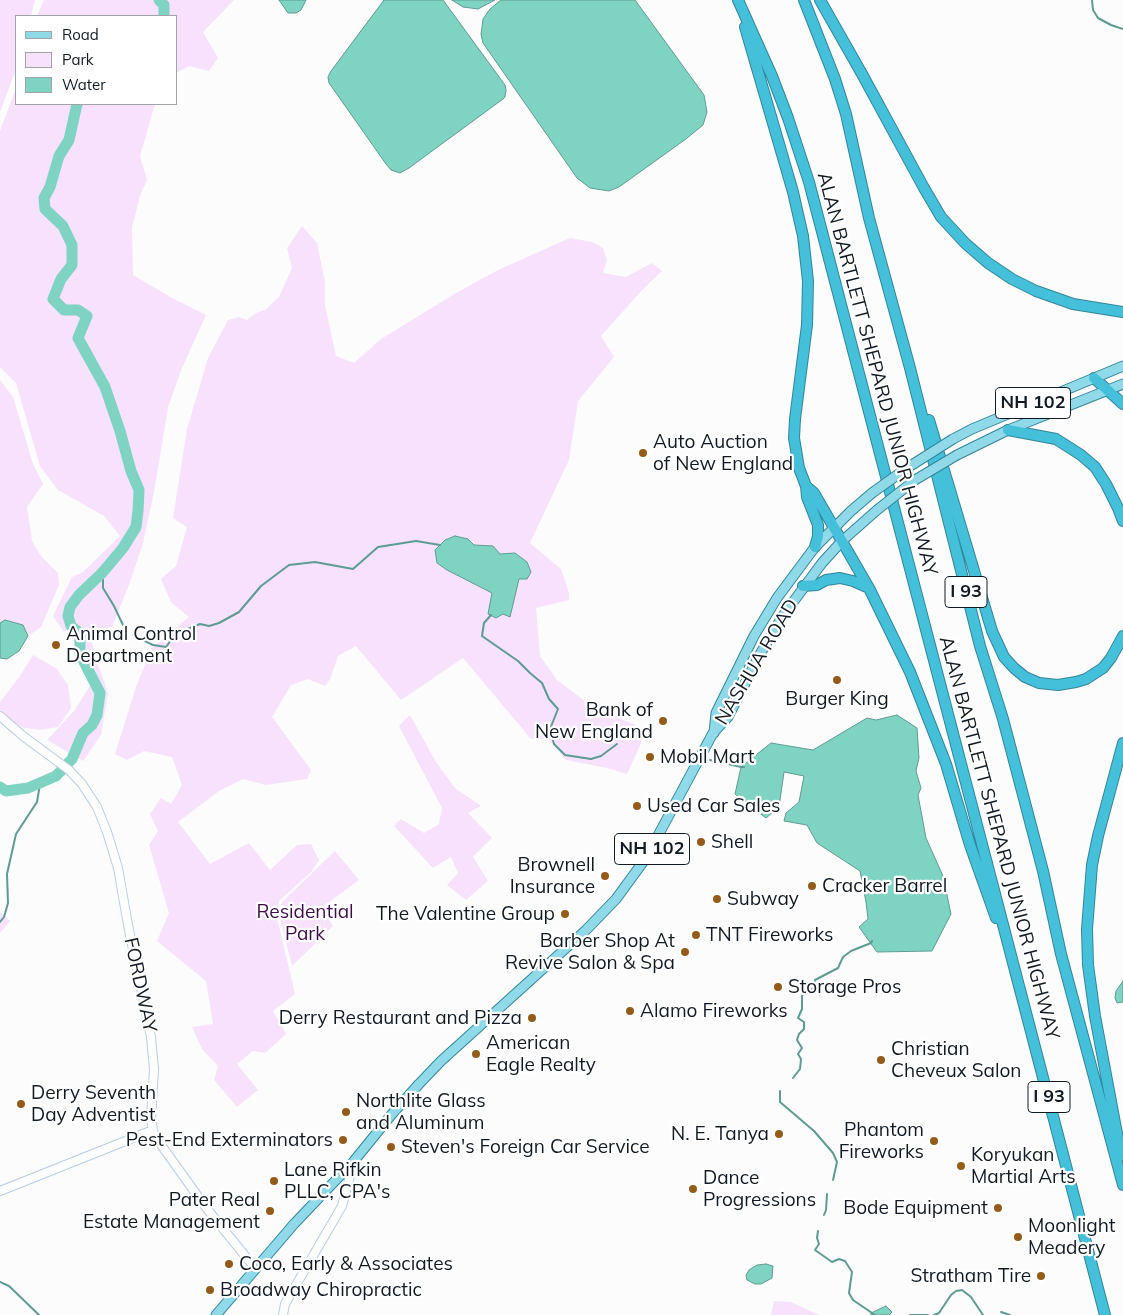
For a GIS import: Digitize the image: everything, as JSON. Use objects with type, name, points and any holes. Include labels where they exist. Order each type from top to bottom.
[{"type":"highway","points":[[738,0],[787,170],[803,236],[808,280],[807,324],[794,438],[799,468],[819,530],[815,547]]},
{"type":"highway","name":"ALAN BARTLETT SHEPARD JUNIOR HIGHWAY","points":[[738,0],[777,90],[809,182],[1105,1315]]},
{"type":"highway","name":"ALAN BARTLETT SHEPARD JUNIOR HIGHWAY","points":[[804,0],[835,79],[846,114],[869,218],[910,368],[975,627],[1003,719],[1043,871],[1061,954],[1123,1185]]},
{"type":"highway","points":[[820,0],[924,188],[941,216],[965,243],[1012,280],[1036,291],[1073,304],[1123,312]]},
{"type":"highway","points":[[910,368],[935,436],[992,631],[1004,657],[1014,668],[1032,680],[1049,685],[1067,684],[1086,679],[1103,668],[1115,652],[1123,636]]},
{"type":"highway","points":[[1094,378],[1123,404]]},
{"type":"highway","points":[[1008,430],[1056,439],[1081,455],[1094,467],[1106,484],[1123,521]]},
{"type":"highway","points":[[806,486],[814,493],[869,588],[897,642],[923,702],[951,780],[970,845],[1018,980]]},
{"type":"highway","points":[[803,586],[817,585],[826,580],[840,578],[869,588]]},
{"type":"highway","points":[[1123,743],[1102,816],[1094,855],[1088,907],[1088,965],[1095,1016],[1123,1166]]},
{"type":"main road","name":"NASHUA ROAD","points":[[714,733],[716,713],[754,636],[777,598],[815,547],[834,527],[872,493],[953,439],[981,425],[1123,366]]},
{"type":"main road","name":"NASHUA ROAD","points":[[354,1161],[392,1114],[433,1069],[567,948],[607,909],[642,864],[714,733],[728,717],[770,636],[803,586],[842,541],[915,480],[957,454],[1008,430],[1123,384]]},
{"type":"main road","name":"NH 102","points":[[216,1315],[255,1268],[354,1161]]},
{"type":"street","name":"FORDWAY","points":[[0,716],[23,736],[69,770],[82,784],[97,807],[118,868],[152,1046],[154,1070],[151,1112],[153,1130],[157,1141],[207,1210],[255,1268]]},
{"type":"street","points":[[0,1191],[153,1130]]},
{"type":"street","points":[[283,1315],[288,1300],[342,1206],[354,1161]]},
{"type":"green space","points":[[0,0],[35,0],[31,15],[15,15],[15,72],[0,112]]},
{"type":"green space","points":[[44,0],[234,0],[203,32],[218,58],[209,71],[189,66],[178,72],[178,15],[37,15]]},
{"type":"green space","points":[[15,91],[15,105],[155,105],[140,156],[147,180],[140,195],[132,228],[133,275],[206,315],[182,368],[168,407],[154,492],[143,543],[129,585],[112,627],[89,630],[95,656],[108,693],[101,735],[83,761],[47,740],[75,710],[91,684],[69,629],[64,632],[53,616],[72,577],[83,572],[120,536],[104,516],[58,490],[40,466],[16,383],[0,367],[0,131]]},
{"type":"green space","points":[[302,226],[317,243],[325,282],[325,305],[336,356],[354,363],[381,339],[456,293],[498,270],[570,238],[592,242],[603,248],[607,260],[603,273],[626,277],[652,263],[662,271],[643,289],[601,336],[614,357],[578,401],[569,460],[530,543],[561,569],[569,593],[569,600],[536,608],[540,656],[557,680],[593,707],[647,730],[627,774],[566,760],[548,739],[531,739],[463,658],[401,700],[356,646],[338,656],[330,679],[325,686],[308,679],[291,685],[272,717],[311,770],[307,779],[266,785],[243,779],[219,791],[178,822],[210,864],[249,843],[270,870],[297,845],[311,844],[319,860],[311,872],[279,901],[277,918],[295,994],[273,1011],[286,1034],[265,1053],[253,1051],[237,1064],[258,1090],[237,1107],[214,1080],[218,1066],[202,1049],[192,1027],[213,1024],[206,981],[157,941],[169,913],[149,845],[158,831],[150,814],[161,798],[171,804],[182,785],[172,757],[144,751],[127,760],[115,754],[136,687],[152,648],[189,617],[171,602],[161,579],[176,566],[187,527],[173,518],[187,429],[208,358],[228,320],[239,317],[247,320],[256,313],[265,310],[279,297],[292,268],[287,248]]},
{"type":"green space","points":[[0,380],[13,397],[33,464],[43,484],[27,507],[32,541],[41,556],[58,573],[59,585],[41,627],[28,636],[23,625],[5,620],[0,623]]},
{"type":"green space","points":[[33,655],[57,669],[68,685],[71,708],[58,727],[40,730],[19,727],[0,710],[0,702]]},
{"type":"green space","points":[[410,715],[436,762],[455,788],[481,806],[468,813],[492,838],[473,857],[488,881],[466,900],[447,885],[458,873],[451,857],[433,868],[394,826],[401,819],[424,833],[439,824],[442,808],[399,726]]},
{"type":"green space","name":"Residential Park","points":[[335,851],[359,880],[321,908],[333,926],[292,966],[280,918],[282,902]]},
{"type":"green space","points":[[0,912],[10,921],[0,933]]},
{"type":"green space","points":[[774,1301],[791,1302],[819,1315],[771,1315]]},
{"type":"water","points":[[279,0],[306,0],[301,10],[296,13],[288,13]]},
{"type":"water","points":[[384,0],[443,0],[505,85],[506,90],[503,99],[400,173],[391,170],[386,164],[329,83],[328,77]]},
{"type":"water","points":[[452,0],[495,0],[478,9],[463,7]]},
{"type":"water","points":[[501,0],[635,0],[704,95],[707,112],[703,125],[619,187],[609,191],[590,188],[577,178],[483,43],[481,34],[483,19],[490,9]]},
{"type":"water","points":[[455,536],[468,539],[474,545],[493,546],[500,554],[515,553],[527,562],[531,572],[527,579],[519,579],[510,617],[503,614],[496,618],[488,614],[492,593],[437,563],[435,550],[445,540]]},
{"type":"water","points":[[5,620],[23,625],[28,636],[19,651],[7,659],[0,658],[0,623]]},
{"type":"water","points":[[897,715],[917,728],[919,758],[916,771],[921,788],[918,795],[926,838],[943,876],[951,914],[932,951],[877,952],[859,927],[868,919],[860,871],[817,843],[807,825],[784,821],[786,813],[799,802],[804,776],[784,772],[779,807],[766,818],[735,794],[741,767],[771,743],[813,750],[867,718],[876,720]]},
{"type":"water","points":[[1123,981],[1123,1002],[1117,1003],[1115,998],[1116,991]]},
{"type":"water","points":[[766,1264],[773,1266],[772,1278],[761,1284],[755,1284],[747,1280],[746,1275],[749,1270],[757,1265]]},
{"type":"water","points":[[886,1306],[892,1312],[889,1315],[871,1315],[871,1313]]},
{"type":"waterway","points":[[159,0],[164,5],[164,15]]},
{"type":"waterway","points":[[1092,0],[1093,10],[1098,18],[1123,29]]},
{"type":"waterway","points":[[0,787],[6,791],[28,788],[56,776],[72,759],[83,733],[92,725],[97,715],[100,693],[80,654],[80,633],[71,626],[68,616],[70,607],[79,595],[102,573],[123,548],[136,527],[138,511],[139,490],[131,471],[105,387],[78,338],[87,316],[78,310],[64,310],[53,299],[61,279],[72,265],[72,245],[63,226],[45,209],[44,198],[50,187],[59,156],[69,140],[77,105]]},
{"type":"waterway","points":[[133,635],[153,645],[166,647],[174,636],[192,627],[200,624],[209,626],[219,623],[239,612],[261,586],[289,565],[315,562],[353,569],[378,547],[416,541],[440,545]]},
{"type":"waterway","points":[[103,572],[103,588],[123,625]]},
{"type":"waterway","points":[[491,615],[484,623],[482,636],[518,661],[542,683],[549,699],[558,709],[550,729],[554,744],[565,755],[591,759],[601,756],[617,744]]},
{"type":"waterway","points":[[710,760],[744,767]]},
{"type":"waterway","points":[[0,922],[4,917],[8,903],[7,874],[16,834],[37,802],[40,784]]},
{"type":"waterway","points":[[793,1078],[800,1069],[801,1059],[798,1054],[802,1048],[797,1040],[799,1034],[804,1029],[804,1022],[798,1018],[802,1009],[802,996],[806,989],[813,989],[815,980],[838,968],[843,957],[851,951],[872,941]]},
{"type":"waterway","points":[[780,1091],[780,1102],[814,1131],[833,1153],[837,1162],[833,1180]]},
{"type":"waterway","points":[[824,1215],[827,1194]]},
{"type":"waterway","points":[[818,1231],[817,1238],[819,1244],[815,1250],[832,1262],[839,1259],[845,1261],[852,1272],[849,1293],[853,1300],[875,1315]]},
{"type":"waterway","points":[[0,1282],[9,1286],[39,1315]]},
{"type":"waterway","points":[[934,1315],[939,1313],[951,1295],[956,1291],[962,1290],[971,1297],[983,1315]]},
{"type":"waterway","points":[[1001,1312],[1010,1315]]},
{"type":"waterway","points":[[910,1315],[928,1315]]},
{"type":"place","name":"Auto Auction of New England","points":[[643,453]]},
{"type":"place","name":"Animal Control Department","points":[[56,645]]},
{"type":"place","name":"Burger King","points":[[837,680]]},
{"type":"place","name":"Bank of New England","points":[[663,721]]},
{"type":"place","name":"Mobil Mart","points":[[650,757]]},
{"type":"place","name":"Used Car Sales","points":[[637,806]]},
{"type":"place","name":"Shell","points":[[701,842]]},
{"type":"place","name":"Brownell Insurance","points":[[605,876]]},
{"type":"place","name":"Cracker Barrel","points":[[812,886]]},
{"type":"place","name":"Subway","points":[[717,899]]},
{"type":"place","name":"The Valentine Group","points":[[565,914]]},
{"type":"place","name":"TNT Fireworks","points":[[696,935]]},
{"type":"place","name":"Barber Shop At Revive Salon & Spa","points":[[685,952]]},
{"type":"place","name":"Storage Pros","points":[[778,987]]},
{"type":"place","name":"Alamo Fireworks","points":[[630,1011]]},
{"type":"place","name":"Derry Restaurant and Pizza","points":[[532,1018]]},
{"type":"place","name":"American Eagle Realty","points":[[476,1054]]},
{"type":"place","name":"Christian Cheveux Salon","points":[[881,1060]]},
{"type":"place","name":"Derry Seventh Day Adventist","points":[[21,1104]]},
{"type":"place","name":"Northlite Glass and Aluminum","points":[[346,1112]]},
{"type":"place","name":"N. E. Tanya","points":[[779,1134]]},
{"type":"place","name":"Pest-End Exterminators","points":[[343,1140]]},
{"type":"place","name":"Phantom Fireworks","points":[[934,1141]]},
{"type":"place","name":"Steven's Foreign Car Service","points":[[391,1147]]},
{"type":"place","name":"Koryukan Martial Arts","points":[[961,1166]]},
{"type":"place","name":"Lane Rifkin PLLC, CPA's","points":[[274,1181]]},
{"type":"place","name":"Dance Progressions","points":[[693,1189]]},
{"type":"place","name":"Bode Equipment","points":[[998,1208]]},
{"type":"place","name":"Pater Real Estate Management","points":[[270,1211]]},
{"type":"place","name":"Moonlight Meadery","points":[[1018,1237]]},
{"type":"place","name":"Coco, Early & Associates","points":[[229,1264]]},
{"type":"place","name":"Stratham Tire","points":[[1041,1276]]},
{"type":"place","name":"Broadway Chiropractic","points":[[210,1290]]}]
